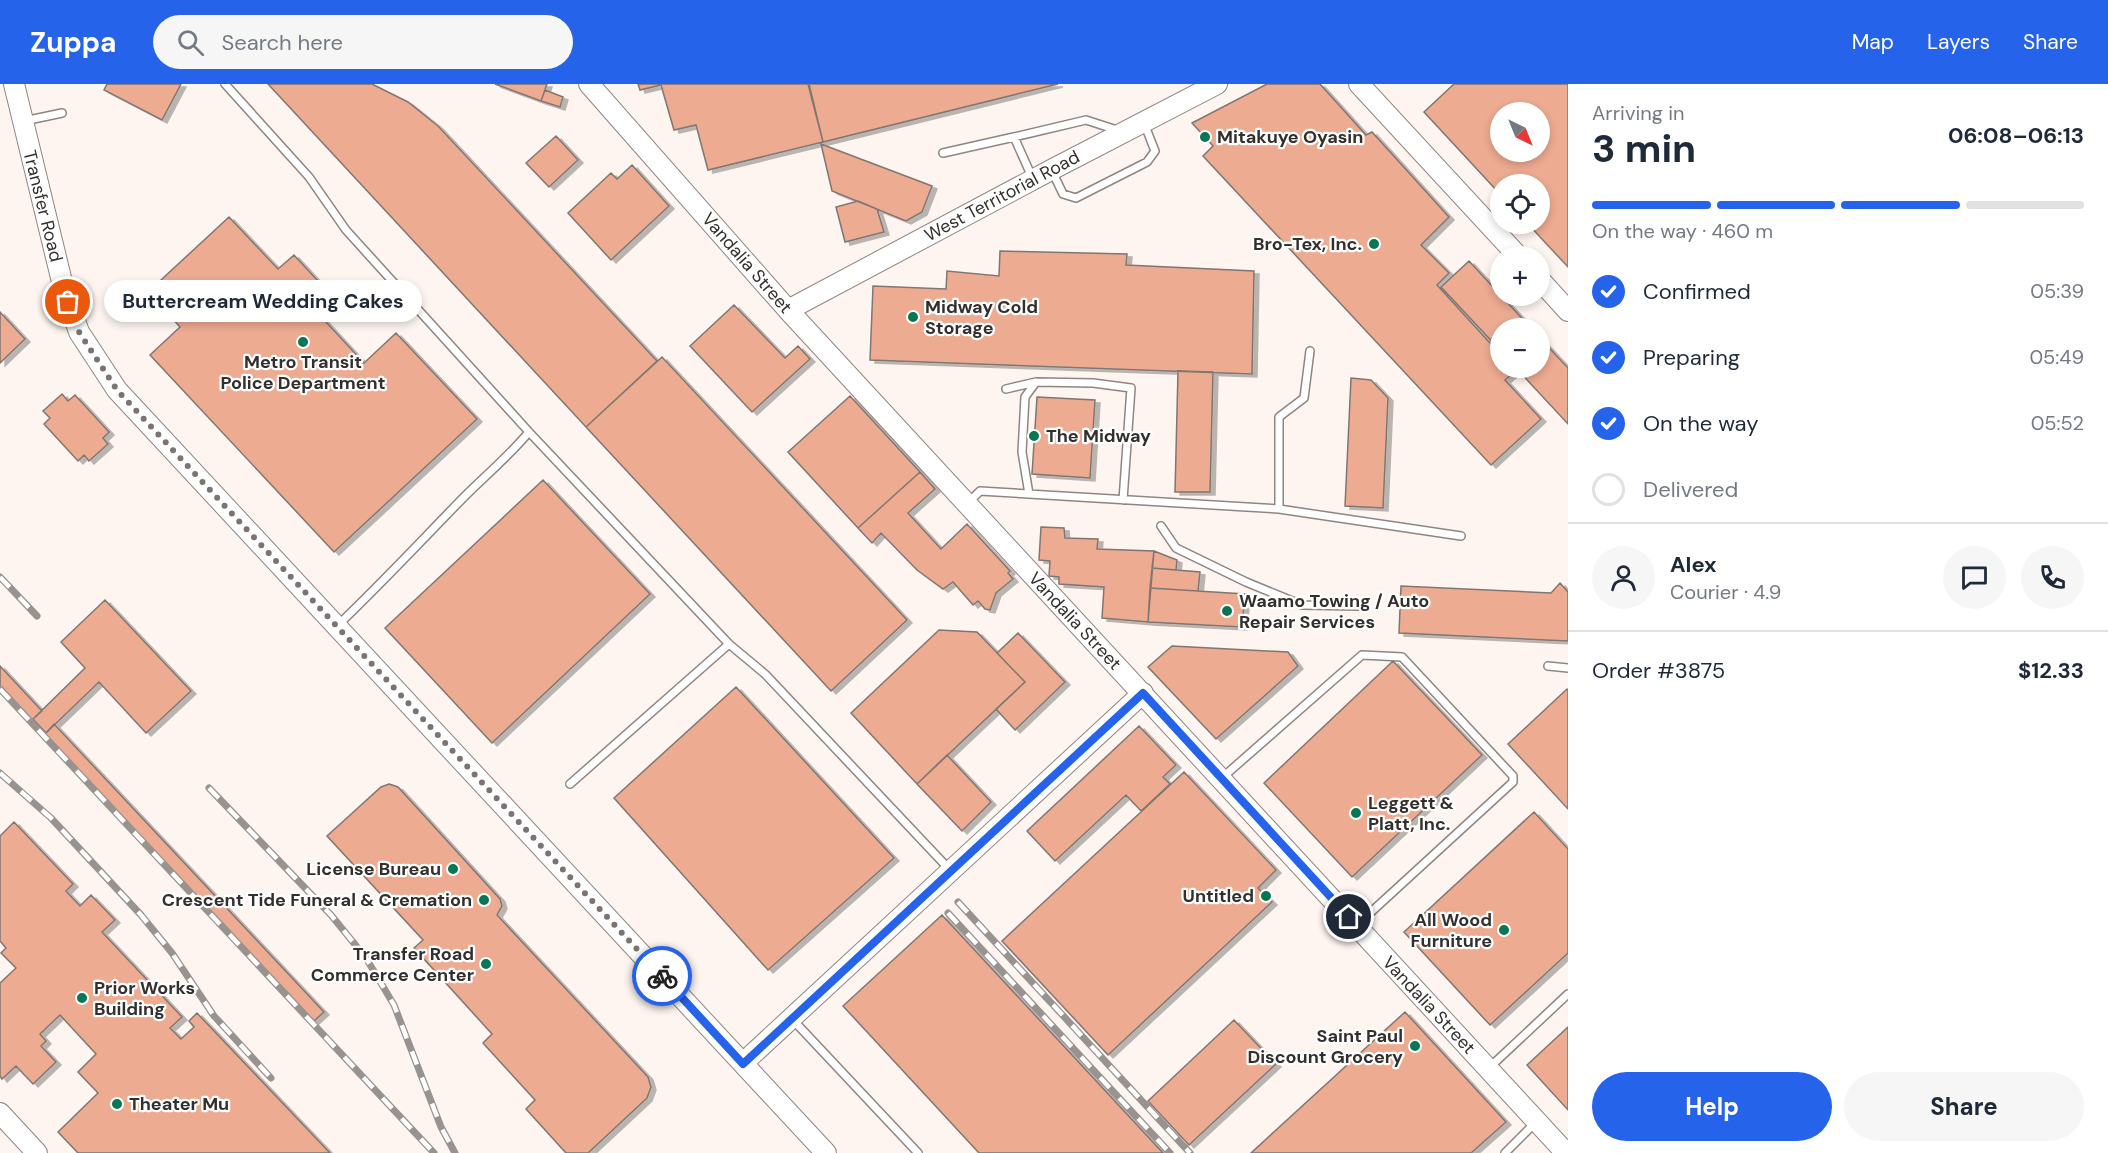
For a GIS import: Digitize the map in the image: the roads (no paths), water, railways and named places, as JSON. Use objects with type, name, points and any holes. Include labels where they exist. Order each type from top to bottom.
[{"type":"street","name":"Transfer Road","points":[[14,84],[72,317],[88,347],[117,390],[826,1153]]},
{"type":"street","name":"Vandalia Street","points":[[590,84],[788,310],[1566,1153]]},
{"type":"street","points":[[1359,84],[1509,246]]},
{"type":"street","name":"West Territorial Road","points":[[788,310],[1208,86]]},
{"type":"street","points":[[1550,291],[1568,311]]},
{"type":"street","points":[[743,1064],[1143,693]]},
{"type":"street","points":[[0,1113],[37,1153]]},
{"type":"lane","points":[[225,84],[309,177],[346,230],[529,432],[729,644],[765,674],[951,871]]},
{"type":"lane","points":[[22,121],[62,113]]},
{"type":"lane","points":[[944,153],[1086,120],[1123,132]]},
{"type":"lane","points":[[1051,170],[1064,194],[1076,198],[1148,162],[1155,151],[1143,121]]},
{"type":"lane","points":[[1014,137],[1033,179]]},
{"type":"lane","points":[[1279,509],[1279,417],[1304,398],[1310,351]]},
{"type":"lane","points":[[1029,494],[1022,452],[1025,397],[1036,382]]},
{"type":"lane","points":[[1006,389],[1036,382],[1094,383],[1131,388],[1123,500]]},
{"type":"lane","points":[[336,627],[405,560],[465,496],[512,453],[529,432]]},
{"type":"lane","points":[[967,504],[980,491],[1279,509],[1461,536]]},
{"type":"lane","points":[[1161,526],[1176,548],[1246,582],[1302,605],[1359,606]]},
{"type":"lane","points":[[570,784],[729,644]]},
{"type":"lane","points":[[1221,779],[1362,655],[1402,657],[1513,776],[1513,782],[1356,926]]},
{"type":"lane","points":[[1548,666],[1568,668]]},
{"type":"lane","points":[[1488,1069],[1568,994]]},
{"type":"lane","points":[[792,1019],[918,1153]]},
{"type":"lane","points":[[1505,1153],[1537,1121]]},
{"type":"railway","points":[[0,577],[37,616]]},
{"type":"railway","points":[[0,689],[434,1153]]},
{"type":"railway","points":[[0,773],[51,818],[141,915],[172,953],[214,1016],[271,1078]]},
{"type":"railway","points":[[209,788],[331,915],[366,958],[394,1005],[441,1127],[455,1153]]},
{"type":"railway","points":[[958,902],[1190,1153]]},
{"type":"railway","points":[[948,913],[1170,1153]]},
{"type":"place","name":"Mitakuye Oyasin","points":[[1205,137]]},
{"type":"place","name":"Bro-Tex, Inc.","points":[[1374,244]]},
{"type":"place","name":"Buttercream Wedding Cakes","points":[[68,302]]},
{"type":"place","name":"Midway Cold Storage","points":[[913,317]]},
{"type":"place","name":"Metro Transit Police Department","points":[[303,342]]},
{"type":"place","name":"The Midway","points":[[1034,436]]},
{"type":"place","name":"Waamo Towing / Auto Repair Services","points":[[1227,611]]},
{"type":"place","name":"Leggett & Platt, Inc.","points":[[1356,813]]},
{"type":"place","name":"License Bureau","points":[[453,869]]},
{"type":"place","name":"Untitled","points":[[1266,896]]},
{"type":"place","name":"Crescent Tide Funeral & Cremation","points":[[484,900]]},
{"type":"place","name":"All Wood Furniture","points":[[1504,930]]},
{"type":"place","name":"Transfer Road Commerce Center","points":[[486,964]]},
{"type":"place","name":"Prior Works Building","points":[[82,998]]},
{"type":"place","name":"Saint Paul Discount Grocery","points":[[1415,1046]]},
{"type":"place","name":"Theater Mu","points":[[117,1104]]}]
